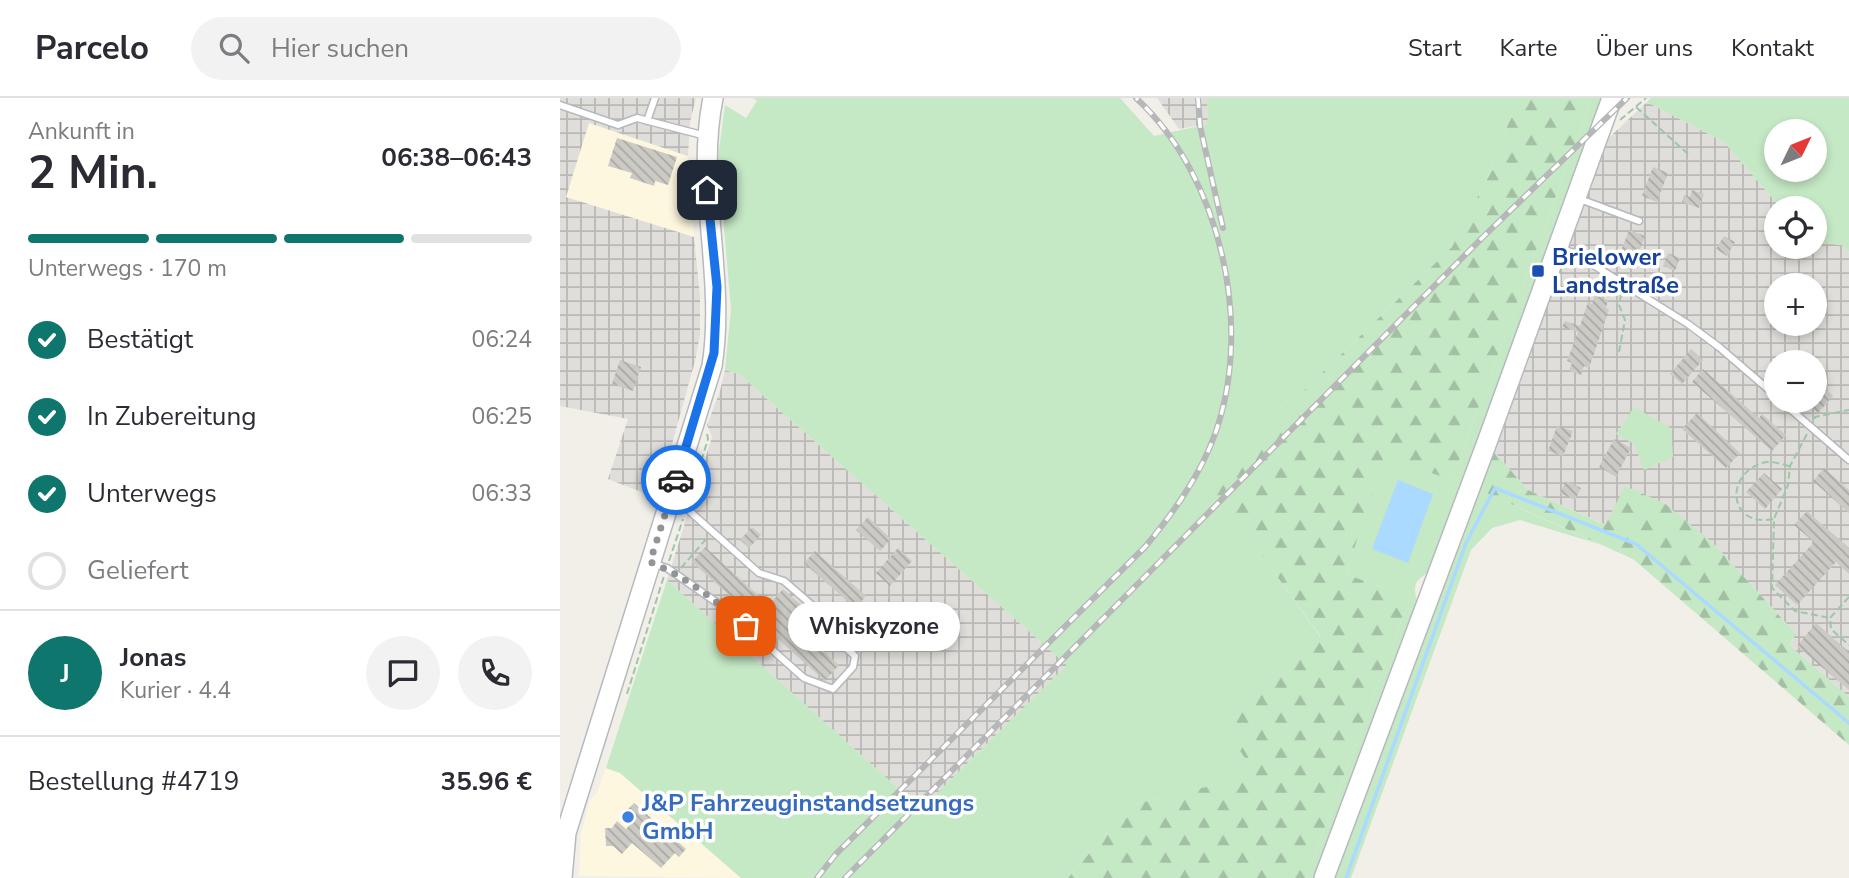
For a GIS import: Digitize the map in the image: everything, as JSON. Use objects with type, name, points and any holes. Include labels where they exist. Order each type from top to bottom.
[{"type":"main road","points":[[562,878],[566,833],[714,353],[717,287],[707,190],[707,136],[713,98]]},
{"type":"main road","points":[[1324,878],[1612,98]]},
{"type":"lane","points":[[647,121],[655,98]]},
{"type":"lane","points":[[560,105],[618,125],[637,118],[707,136]]},
{"type":"lane","points":[[1576,197],[1639,221]]},
{"type":"lane","points":[[1557,247],[1574,253],[1623,283],[1719,347],[1764,386]]},
{"type":"lane","points":[[1795,413],[1849,460]]},
{"type":"lane","points":[[650,562],[675,574],[726,609],[804,678],[833,689],[853,667],[855,656],[824,628],[814,607],[784,581],[759,573],[686,508],[670,501]]},
{"type":"path","points":[[1636,107],[1688,154]]},
{"type":"path","points":[[1619,352],[1625,320],[1619,305],[1623,283]]},
{"type":"path","points":[[1830,618],[1795,611],[1772,588],[1774,519],[1788,485],[1790,466],[1815,417],[1849,410]]},
{"type":"path","points":[[1774,519],[1764,521],[1741,510],[1735,501],[1735,493],[1748,471],[1762,463],[1790,466]]},
{"type":"path","points":[[675,574],[713,532]]},
{"type":"path","points":[[1849,597],[1830,618],[1831,629],[1849,645]]},
{"type":"shaded area","points":[[560,98],[696,98],[690,122],[688,156],[589,123],[566,197],[694,237],[700,296],[700,335],[657,498],[608,479],[628,419],[560,406]]},
{"type":"shaded area","points":[[1157,98],[1207,98],[1208,124],[1179,129]]},
{"type":"shaded area","points":[[1647,102],[1724,142],[1771,196],[1764,196],[1764,259],[1827,259],[1827,243],[1842,245],[1849,252],[1849,697],[1789,645],[1796,634],[1711,541],[1606,525],[1528,490],[1490,447],[1597,149]]},
{"type":"shaded area","points":[[589,123],[688,156],[694,237],[565,198]]},
{"type":"shaded area","points":[[725,370],[739,374],[1067,665],[921,809],[667,580],[712,437],[707,425]]},
{"type":"shaded area","name":"J&P Fahrzeuginstandsetzungs GmbH","points":[[606,768],[620,773],[741,878],[579,876],[581,834],[590,800],[597,793]]},
{"type":"green space","points":[[753,98],[1120,98],[1154,136],[1208,124],[1207,98],[1518,98],[1488,176],[1452,247],[1203,488],[1263,557],[1321,638],[1219,717],[1257,775],[1131,805],[1068,878],[741,878],[620,773],[606,768],[667,580],[921,809],[1067,665],[739,374],[725,370],[731,309],[718,158],[725,105],[746,118],[757,101]]},
{"type":"green space","points":[[1518,98],[1592,98],[1452,480],[1384,457],[1346,574],[1410,598],[1306,878],[1068,878],[1131,805],[1256,775],[1218,717],[1321,637],[1263,557],[1202,489],[1452,247],[1488,176]]},
{"type":"green space","points":[[1592,98],[1604,98],[1431,571],[1417,582],[1418,607],[1318,878],[1306,878],[1410,598],[1346,574],[1384,456],[1452,480]]},
{"type":"green space","points":[[1651,98],[1849,98],[1849,252],[1842,245],[1827,243],[1827,196],[1771,196],[1724,142],[1647,102]]},
{"type":"green space","points":[[1634,407],[1671,428],[1673,457],[1644,470],[1634,444],[1616,434]]},
{"type":"green space","points":[[1490,447],[1528,490],[1605,525],[1625,486],[1664,503],[1711,541],[1796,634],[1789,645],[1849,697],[1849,745],[1633,559],[1475,488]]},
{"type":"green space","points":[[1475,488],[1599,544],[1520,520],[1492,528],[1471,550],[1351,878],[1332,878]]},
{"type":"water","points":[[1398,480],[1433,494],[1408,563],[1372,549]]},
{"type":"building","points":[[617,138],[677,157],[668,185],[655,181],[654,186],[630,178],[632,173],[608,166]]},
{"type":"building","points":[[1653,167],[1668,173],[1657,202],[1642,196]]},
{"type":"building","points":[[1692,190],[1704,194],[1699,208],[1682,202],[1684,195],[1690,197]]},
{"type":"building","points":[[1629,230],[1645,236],[1634,265],[1618,259]]},
{"type":"building","points":[[1724,236],[1735,242],[1727,256],[1716,249]]},
{"type":"building","points":[[1668,253],[1680,258],[1675,271],[1663,266]]},
{"type":"building","points":[[1595,295],[1608,300],[1606,308],[1609,310],[1589,368],[1584,366],[1581,375],[1569,371],[1572,363],[1567,361],[1578,332],[1562,327],[1565,321],[1580,326],[1588,302],[1592,304]]},
{"type":"building","points":[[1691,349],[1703,360],[1682,384],[1670,374]]},
{"type":"building","points":[[620,360],[641,367],[633,391],[612,384]]},
{"type":"building","points":[[1703,369],[1759,418],[1762,414],[1786,435],[1772,451],[1692,382]]},
{"type":"building","points":[[1827,390],[1833,396],[1827,403]]},
{"type":"building","points":[[1697,413],[1740,453],[1726,468],[1682,429]]},
{"type":"building","points":[[1557,426],[1573,431],[1563,456],[1548,451]]},
{"type":"building","points":[[1614,439],[1631,448],[1616,477],[1599,467]]},
{"type":"building","points":[[1824,468],[1849,490],[1849,513],[1813,481]]},
{"type":"building","points":[[1764,473],[1782,489],[1765,509],[1746,492]]},
{"type":"building","points":[[1566,481],[1581,488],[1575,500],[1560,493]]},
{"type":"building","points":[[1807,511],[1849,548],[1849,574],[1836,562],[1797,605],[1775,585],[1814,542],[1794,525]]},
{"type":"building","points":[[868,517],[891,539],[880,551],[856,530]]},
{"type":"building","points":[[752,527],[761,535],[749,548],[740,540]]},
{"type":"building","points":[[705,547],[769,605],[783,589],[801,605],[788,620],[839,665],[825,681],[692,562]]},
{"type":"building","points":[[898,548],[912,561],[890,586],[876,573]]},
{"type":"building","points":[[815,551],[866,596],[855,608],[804,563]]},
{"type":"building","points":[[1816,623],[1849,652],[1849,690],[1797,646]]},
{"type":"building","points":[[634,803],[686,849],[679,857],[675,853],[661,868],[632,843],[622,854],[613,846],[606,846],[605,828],[612,828],[617,821],[626,829],[635,819],[626,811]]},
{"type":"waterway","points":[[1346,878],[1466,543],[1495,488],[1636,544],[1849,723]]},
{"type":"railway","points":[[817,878],[836,854],[1145,547],[1185,494],[1209,450],[1226,392],[1231,347],[1230,301],[1222,255],[1209,210],[1190,168],[1165,130],[1136,98]]},
{"type":"railway","points":[[1198,98],[1200,126],[1223,228]]},
{"type":"railway","points":[[845,878],[1483,237],[1627,98]]},
{"type":"way so far","points":[[676,480],[650,562],[667,568],[746,626]]},
{"type":"place","name":"Brielower Landstraße","points":[[1538,271]]},
{"type":"place","name":"Whiskyzone","points":[[746,626]]},
{"type":"place","name":"J&P Fahrzeuginstandsetzungs GmbH","points":[[628,817]]},
{"type":"route","points":[[676,480],[714,353],[717,287],[707,190]]}]
